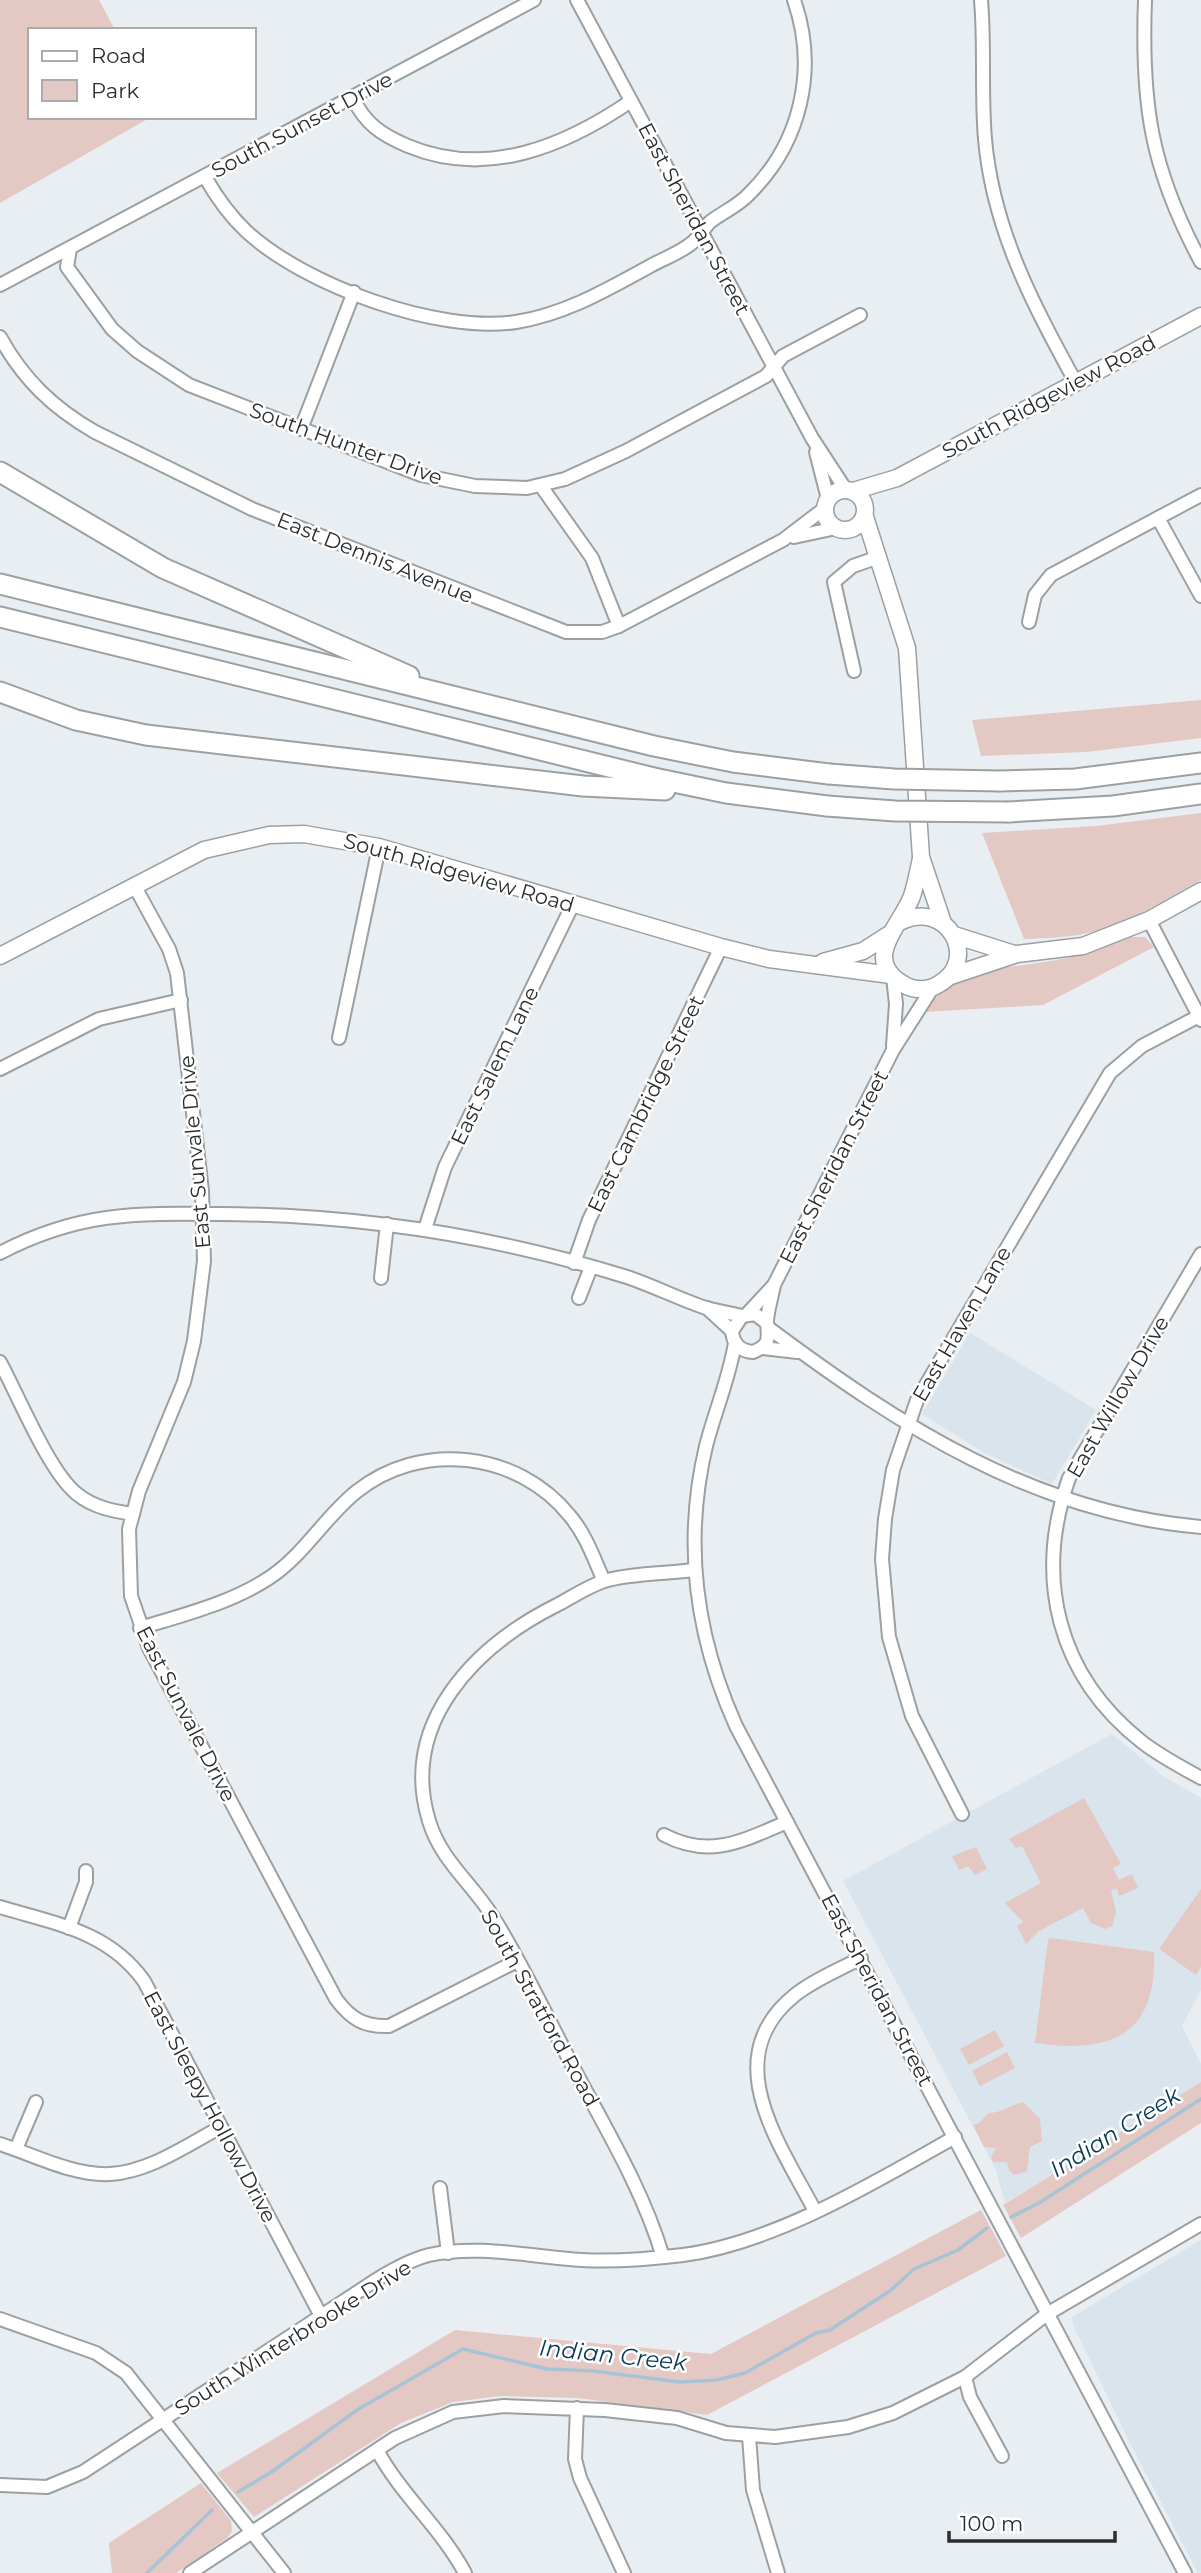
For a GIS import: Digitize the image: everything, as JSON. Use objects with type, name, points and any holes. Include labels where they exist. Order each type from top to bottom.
[{"type":"highway","points":[[0,472],[163,568],[277,620],[464,699]]},
{"type":"highway","points":[[0,584],[654,746],[733,762],[894,779],[1000,781],[1076,779],[1201,763]]},
{"type":"highway","points":[[0,617],[582,762],[726,793]]},
{"type":"highway","points":[[0,692],[35,707],[112,729],[583,786],[726,793],[827,806],[895,811],[1009,812],[1114,806],[1201,794]]},
{"type":"main road","name":"South Ridgeview Road","points":[[850,490],[897,478],[1201,316]]},
{"type":"main road","name":"South Ridgeview Road","points":[[865,513],[897,478]]},
{"type":"main road","points":[[876,558],[828,520],[827,504],[836,492],[850,490],[862,498],[876,558],[894,601],[907,648],[921,857],[958,956],[948,977]]},
{"type":"main road","points":[[840,529],[857,527],[865,513]]},
{"type":"main road","name":"South Ridgeview Road","points":[[0,956],[204,850],[268,835],[333,836],[379,847],[572,906],[769,959],[892,976]]},
{"type":"main road","points":[[921,857],[912,895],[900,922],[888,935],[885,960],[892,976],[914,988],[933,987],[968,968],[1017,954],[1083,946],[1149,920],[1201,891]]},
{"type":"main road","points":[[900,922],[923,915],[948,929],[1017,954]]},
{"type":"main road","name":"South Ridgeview Road","points":[[814,964],[863,951],[888,935]]},
{"type":"street","name":"South Sunset Drive","points":[[0,285],[534,0]]},
{"type":"street","name":"East Sheridan Street","points":[[577,0],[812,438],[850,490]]},
{"type":"street","points":[[205,177],[229,213],[270,250],[298,267],[354,292],[429,318],[481,324],[514,322],[546,315],[585,300],[692,243],[764,179],[794,129],[805,83],[806,52],[794,0]]},
{"type":"street","points":[[981,0],[985,140],[1000,223],[1030,298],[1076,383]]},
{"type":"street","points":[[1145,0],[1144,79],[1154,151],[1164,187],[1201,262]]},
{"type":"street","points":[[353,98],[364,119],[394,140],[446,158],[471,160],[510,157],[548,146],[631,101]]},
{"type":"street","name":"South Hunter Drive","points":[[70,249],[67,267],[112,329],[136,351],[189,385],[445,481],[475,486],[541,486],[565,479],[626,452],[766,376],[783,356],[860,315]]},
{"type":"street","points":[[301,429],[354,292]]},
{"type":"street","name":"East Dennis Avenue","points":[[0,337],[23,374],[71,419],[252,509],[549,626],[581,633],[602,632],[619,626],[783,540],[827,504]]},
{"type":"street","name":"East Sheridan Street","points":[[812,438],[827,504]]},
{"type":"street","points":[[541,486],[592,558],[619,626]]},
{"type":"street","points":[[1029,622],[1035,594],[1051,575],[1201,495]]},
{"type":"street","points":[[1158,518],[1201,596]]},
{"type":"street","name":"East Dennis Avenue","points":[[783,540],[840,529]]},
{"type":"street","points":[[854,671],[834,582],[853,566],[876,558]]},
{"type":"street","points":[[339,1038],[379,847]]},
{"type":"street","name":"East Sunvale Drive","points":[[134,885],[169,949],[181,1000],[204,1214],[203,1273],[194,1341],[171,1421],[139,1491],[133,1514],[128,1571],[133,1607],[140,1628],[329,1987],[348,2016],[374,2026],[389,2026],[517,1961]]},
{"type":"street","name":"East Salem Lane","points":[[425,1229],[440,1178],[572,906]]},
{"type":"street","points":[[1149,920],[1200,1018]]},
{"type":"street","name":"East Cambridge Street","points":[[575,1262],[589,1220],[722,947]]},
{"type":"street","name":"East Sheridan Street","points":[[892,976],[896,1004],[893,1050]]},
{"type":"street","name":"East Sheridan Street","points":[[745,1315],[774,1285],[893,1050],[933,987]]},
{"type":"street","points":[[0,1069],[99,1018],[181,1000]]},
{"type":"street","name":"East Haven Lane","points":[[962,1814],[912,1716],[899,1681],[886,1618],[882,1559],[885,1518],[893,1471],[917,1399],[1110,1073],[1142,1046],[1200,1018]]},
{"type":"street","points":[[0,1253],[32,1236],[89,1218],[204,1214],[297,1216],[387,1224],[425,1229],[575,1262],[664,1290],[707,1308],[762,1317],[768,1326],[797,1352],[966,1458],[1062,1499],[1141,1520],[1201,1527]]},
{"type":"street","points":[[381,1278],[387,1224]]},
{"type":"street","name":"East Willow Drive","points":[[1201,1254],[1069,1478],[1053,1537],[1053,1577],[1064,1635],[1076,1662],[1115,1719],[1143,1743],[1201,1779]]},
{"type":"street","points":[[579,1297],[591,1267]]},
{"type":"street","name":"East Sheridan Street","points":[[768,1326],[774,1285]]},
{"type":"street","points":[[707,1308],[734,1337],[740,1349],[797,1352]]},
{"type":"street","points":[[734,1337],[745,1315]]},
{"type":"street","points":[[758,1350],[770,1336],[768,1326]]},
{"type":"street","name":"East Sheridan Street","points":[[734,1337],[729,1377],[707,1444],[699,1482],[693,1570],[704,1637],[721,1691],[787,1822],[1185,2573]]},
{"type":"street","name":"East Sheridan Street","points":[[729,1377],[758,1350]]},
{"type":"street","points":[[0,1362],[63,1480],[89,1503],[111,1511],[133,1514]]},
{"type":"street","points":[[140,1628],[252,1589],[292,1559],[356,1492],[394,1470],[442,1459],[489,1464],[535,1484],[571,1517],[604,1581]]},
{"type":"street","name":"South Stratford Road","points":[[663,2258],[648,2210],[517,1961],[493,1917],[444,1856],[435,1839],[424,1800],[424,1752],[431,1727],[443,1701],[477,1660],[531,1619],[604,1581],[693,1570]]},
{"type":"street","points":[[664,1835],[686,1846],[714,1848],[739,1842],[787,1822]]},
{"type":"street","points":[[69,1928],[86,1882],[86,1871]]},
{"type":"street","name":"East Sleepy Hollow Drive","points":[[0,1907],[69,1928],[114,1948],[130,1962],[144,1982],[321,2316]]},
{"type":"street","points":[[815,2211],[765,2116],[756,2078],[758,2057],[768,2027],[789,2000],[861,1958]]},
{"type":"street","points":[[16,2149],[36,2102]]},
{"type":"street","points":[[0,2144],[78,2169],[108,2174],[140,2168],[220,2127]]},
{"type":"street","name":"South Winterbrooke Drive","points":[[0,2485],[32,2489],[64,2482],[397,2268],[428,2255],[475,2251],[609,2261],[663,2258],[719,2248],[755,2237],[815,2211],[955,2137]]},
{"type":"street","points":[[440,2188],[448,2253]]},
{"type":"street","points":[[190,2573],[377,2450],[422,2423],[453,2412],[504,2406],[577,2408],[677,2418],[726,2433],[748,2436],[805,2435],[848,2427],[892,2413],[965,2377],[1047,2314],[1201,2224]]},
{"type":"street","points":[[0,2319],[111,2361],[126,2373],[284,2573]]},
{"type":"street","points":[[965,2377],[970,2398],[1002,2456]]},
{"type":"street","points":[[577,2408],[575,2459],[580,2478],[624,2573]]},
{"type":"street","points":[[748,2436],[752,2490],[778,2573]]},
{"type":"street","points":[[377,2450],[390,2473],[443,2538],[465,2573]]},
{"type":"shaded area","points":[[970,1333],[1096,1410],[1052,1484],[986,1454],[922,1414]]},
{"type":"shaded area","points":[[1112,1734],[1163,1776],[1201,1798],[1201,1990],[1182,2026],[1201,2064],[1201,2082],[1005,2203],[996,2170],[843,1881]]},
{"type":"shaded area","points":[[1201,2240],[1201,2573],[1198,2573],[1129,2441],[1073,2325],[1072,2317]]},
{"type":"green space","points":[[0,0],[99,0],[114,28],[28,28],[28,119],[147,119],[0,203]]},
{"type":"green space","points":[[1201,700],[1201,738],[1086,752],[981,756],[972,720]]},
{"type":"green space","points":[[1201,813],[1201,880],[1144,912],[1114,925],[1061,937],[1024,939],[982,833],[1096,826]]},
{"type":"green space","points":[[1131,937],[1145,937],[1154,947],[1043,1005],[924,1012],[938,995],[954,983],[972,975],[1070,957]]},
{"type":"green space","points":[[1084,1798],[1121,1864],[1113,1868],[1119,1880],[1132,1874],[1138,1888],[1119,1896],[1117,1889],[1111,1890],[1116,1912],[1112,1926],[1105,1929],[1091,1923],[1083,1908],[1039,1931],[1026,1944],[1017,1926],[1023,1922],[1005,1903],[1041,1883],[1022,1846],[1016,1848],[1009,1839]]},
{"type":"green space","points":[[976,1847],[987,1869],[975,1875],[968,1866],[959,1870],[952,1856]]},
{"type":"green space","points":[[1201,1889],[1201,1967],[1196,1975],[1159,1949]]},
{"type":"green space","points":[[1051,1938],[1154,1952],[1153,1980],[1147,2003],[1137,2021],[1124,2033],[1106,2041],[1086,2045],[1035,2043],[1048,1940]]},
{"type":"green space","points":[[995,2030],[1004,2046],[969,2065],[960,2049]]},
{"type":"green space","points":[[1007,2052],[1015,2068],[980,2086],[972,2071]]},
{"type":"green space","points":[[1201,2082],[1201,2123],[1021,2238],[1003,2205]]},
{"type":"green space","points":[[1023,2102],[1040,2119],[1042,2141],[1030,2147],[1027,2171],[1014,2175],[1007,2162],[993,2162],[991,2157],[996,2148],[984,2147],[973,2125],[989,2113]]},
{"type":"green space","points":[[981,2210],[1006,2256],[707,2415],[578,2398],[501,2396],[453,2402],[401,2423],[254,2517],[217,2473],[455,2330],[711,2354]]},
{"type":"green space","points":[[201,2483],[231,2521],[232,2531],[227,2538],[176,2573],[112,2573],[109,2543]]},
{"type":"waterway","name":"Indian Creek","points":[[1011,2217],[1039,2203],[1201,2099]]},
{"type":"waterway","name":"Indian Creek","points":[[238,2492],[273,2471],[357,2410],[463,2349],[547,2369],[593,2371],[680,2382],[716,2380],[745,2373],[816,2333],[830,2330],[891,2290],[914,2269],[958,2250],[987,2228]]},
{"type":"waterway","name":"Indian Creek","points":[[147,2573],[212,2510]]}]
